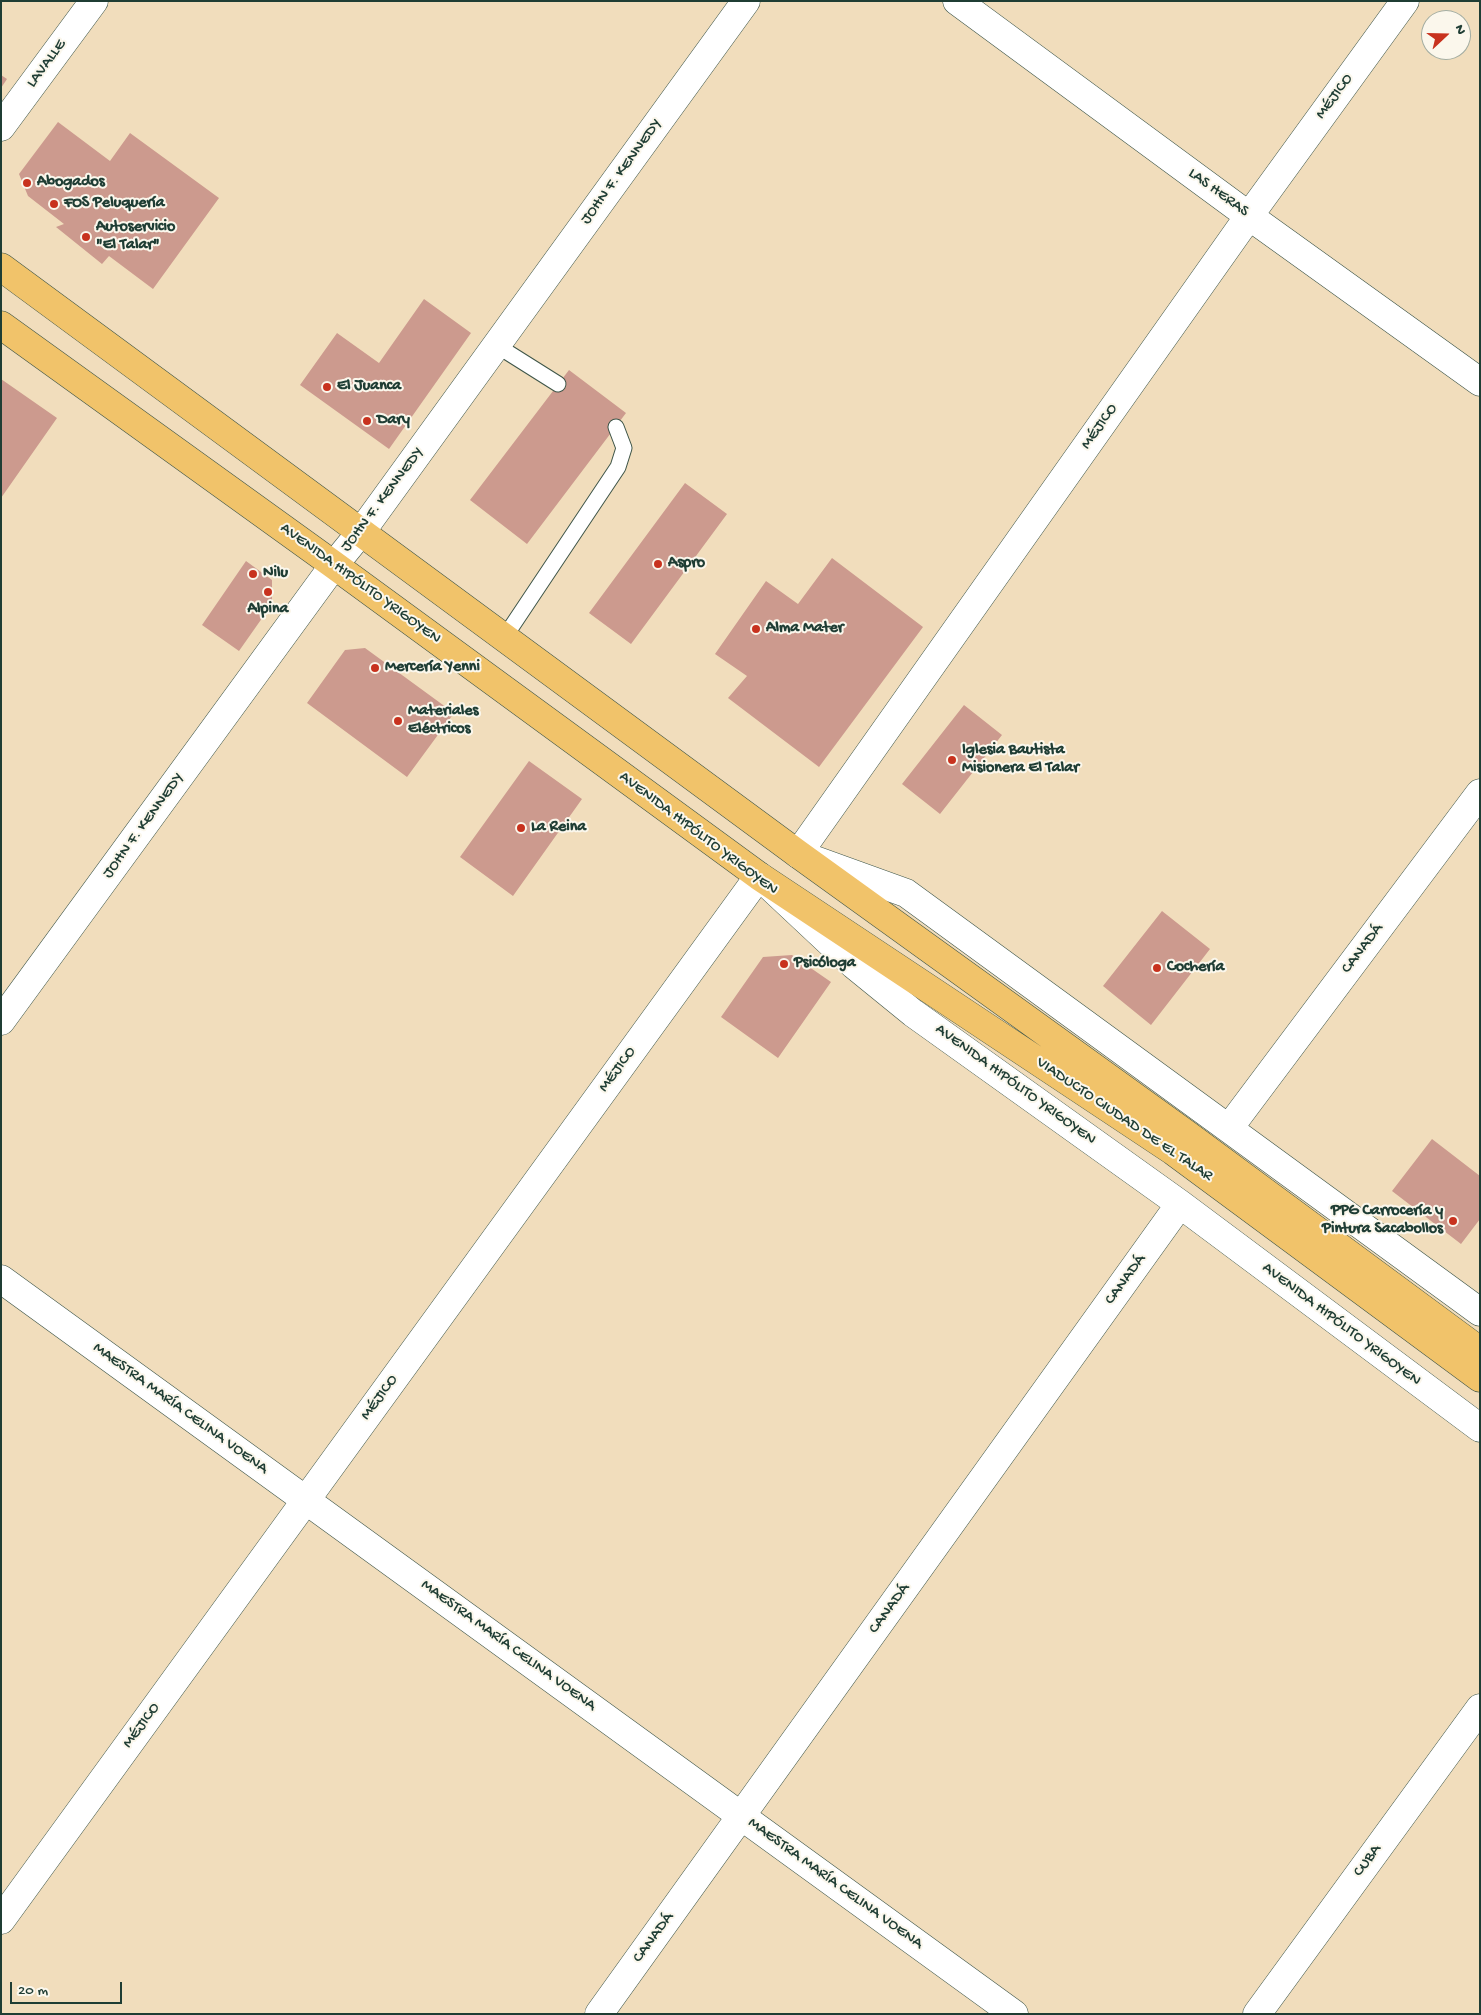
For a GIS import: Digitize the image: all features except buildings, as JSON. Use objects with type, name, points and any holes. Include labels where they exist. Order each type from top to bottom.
[{"type":"main road","points":[[1,267],[798,854]]},
{"type":"main road","name":"AVENIDA HIPÓLITO YRIGOYEN","points":[[1,325],[334,565],[759,876]]},
{"type":"main road","name":"VIADUCTO CIUDAD DE EL TALAR","points":[[798,854],[1179,1142],[1480,1378]]},
{"type":"main road","name":"VIADUCTO CIUDAD DE EL TALAR","points":[[759,876],[1179,1142],[1480,1351]]},
{"type":"street","name":"LAVALLE","points":[[1,127],[94,1]]},
{"type":"street","name":"JOHN F. KENNEDY","points":[[1,1021],[334,565],[361,532],[746,1]]},
{"type":"street","name":"LAS HERAS","points":[[957,1],[1249,216],[1480,382]]},
{"type":"street","name":"MÉJICO","points":[[798,854],[1249,216],[1405,1]]},
{"type":"street","name":"CANADÁ","points":[[1229,1128],[1480,793]]},
{"type":"street","points":[[798,854],[906,893],[1480,1312]]},
{"type":"street","name":"MÉJICO","points":[[1,1920],[759,876]]},
{"type":"street","name":"AVENIDA HIPÓLITO YRIGOYEN","points":[[759,876],[854,965],[913,1012],[1180,1204],[1480,1428]]},
{"type":"street","name":"CANADÁ","points":[[599,2014],[1180,1204]]},
{"type":"street","name":"MAESTRA MARÍA CELINA VOENA","points":[[1,1279],[1014,2014]]},
{"type":"street","name":"CUBA","points":[[1257,2014],[1480,1708]]},
{"type":"lane","points":[[496,345],[558,384]]},
{"type":"lane","points":[[504,638],[618,467],[624,448],[616,427]]},
{"type":"place","name":"Abogados","points":[[27,183]]},
{"type":"place","name":"FOS Peluquería","points":[[54,204]]},
{"type":"place","name":"Autoservicio \"El Talar\"","points":[[86,237]]},
{"type":"place","name":"El Juanca","points":[[327,387]]},
{"type":"place","name":"Dary","points":[[367,421]]},
{"type":"place","name":"Aspro","points":[[658,564]]},
{"type":"place","name":"Nilu","points":[[253,574]]},
{"type":"place","name":"Alpina","points":[[268,592]]},
{"type":"place","name":"Alma Mater","points":[[756,629]]},
{"type":"place","name":"Mercería Yenni","points":[[375,668]]},
{"type":"place","name":"Materiales Eléctricos","points":[[398,721]]},
{"type":"place","name":"Iglesia Bautista Misionera El Talar","points":[[952,760]]},
{"type":"place","name":"La Reina","points":[[521,828]]},
{"type":"place","name":"Psicóloga","points":[[784,964]]},
{"type":"place","name":"Cochería","points":[[1157,968]]},
{"type":"place","name":"PPG Carrocería y Pintura Sacabollos","points":[[1453,1221]]}]
